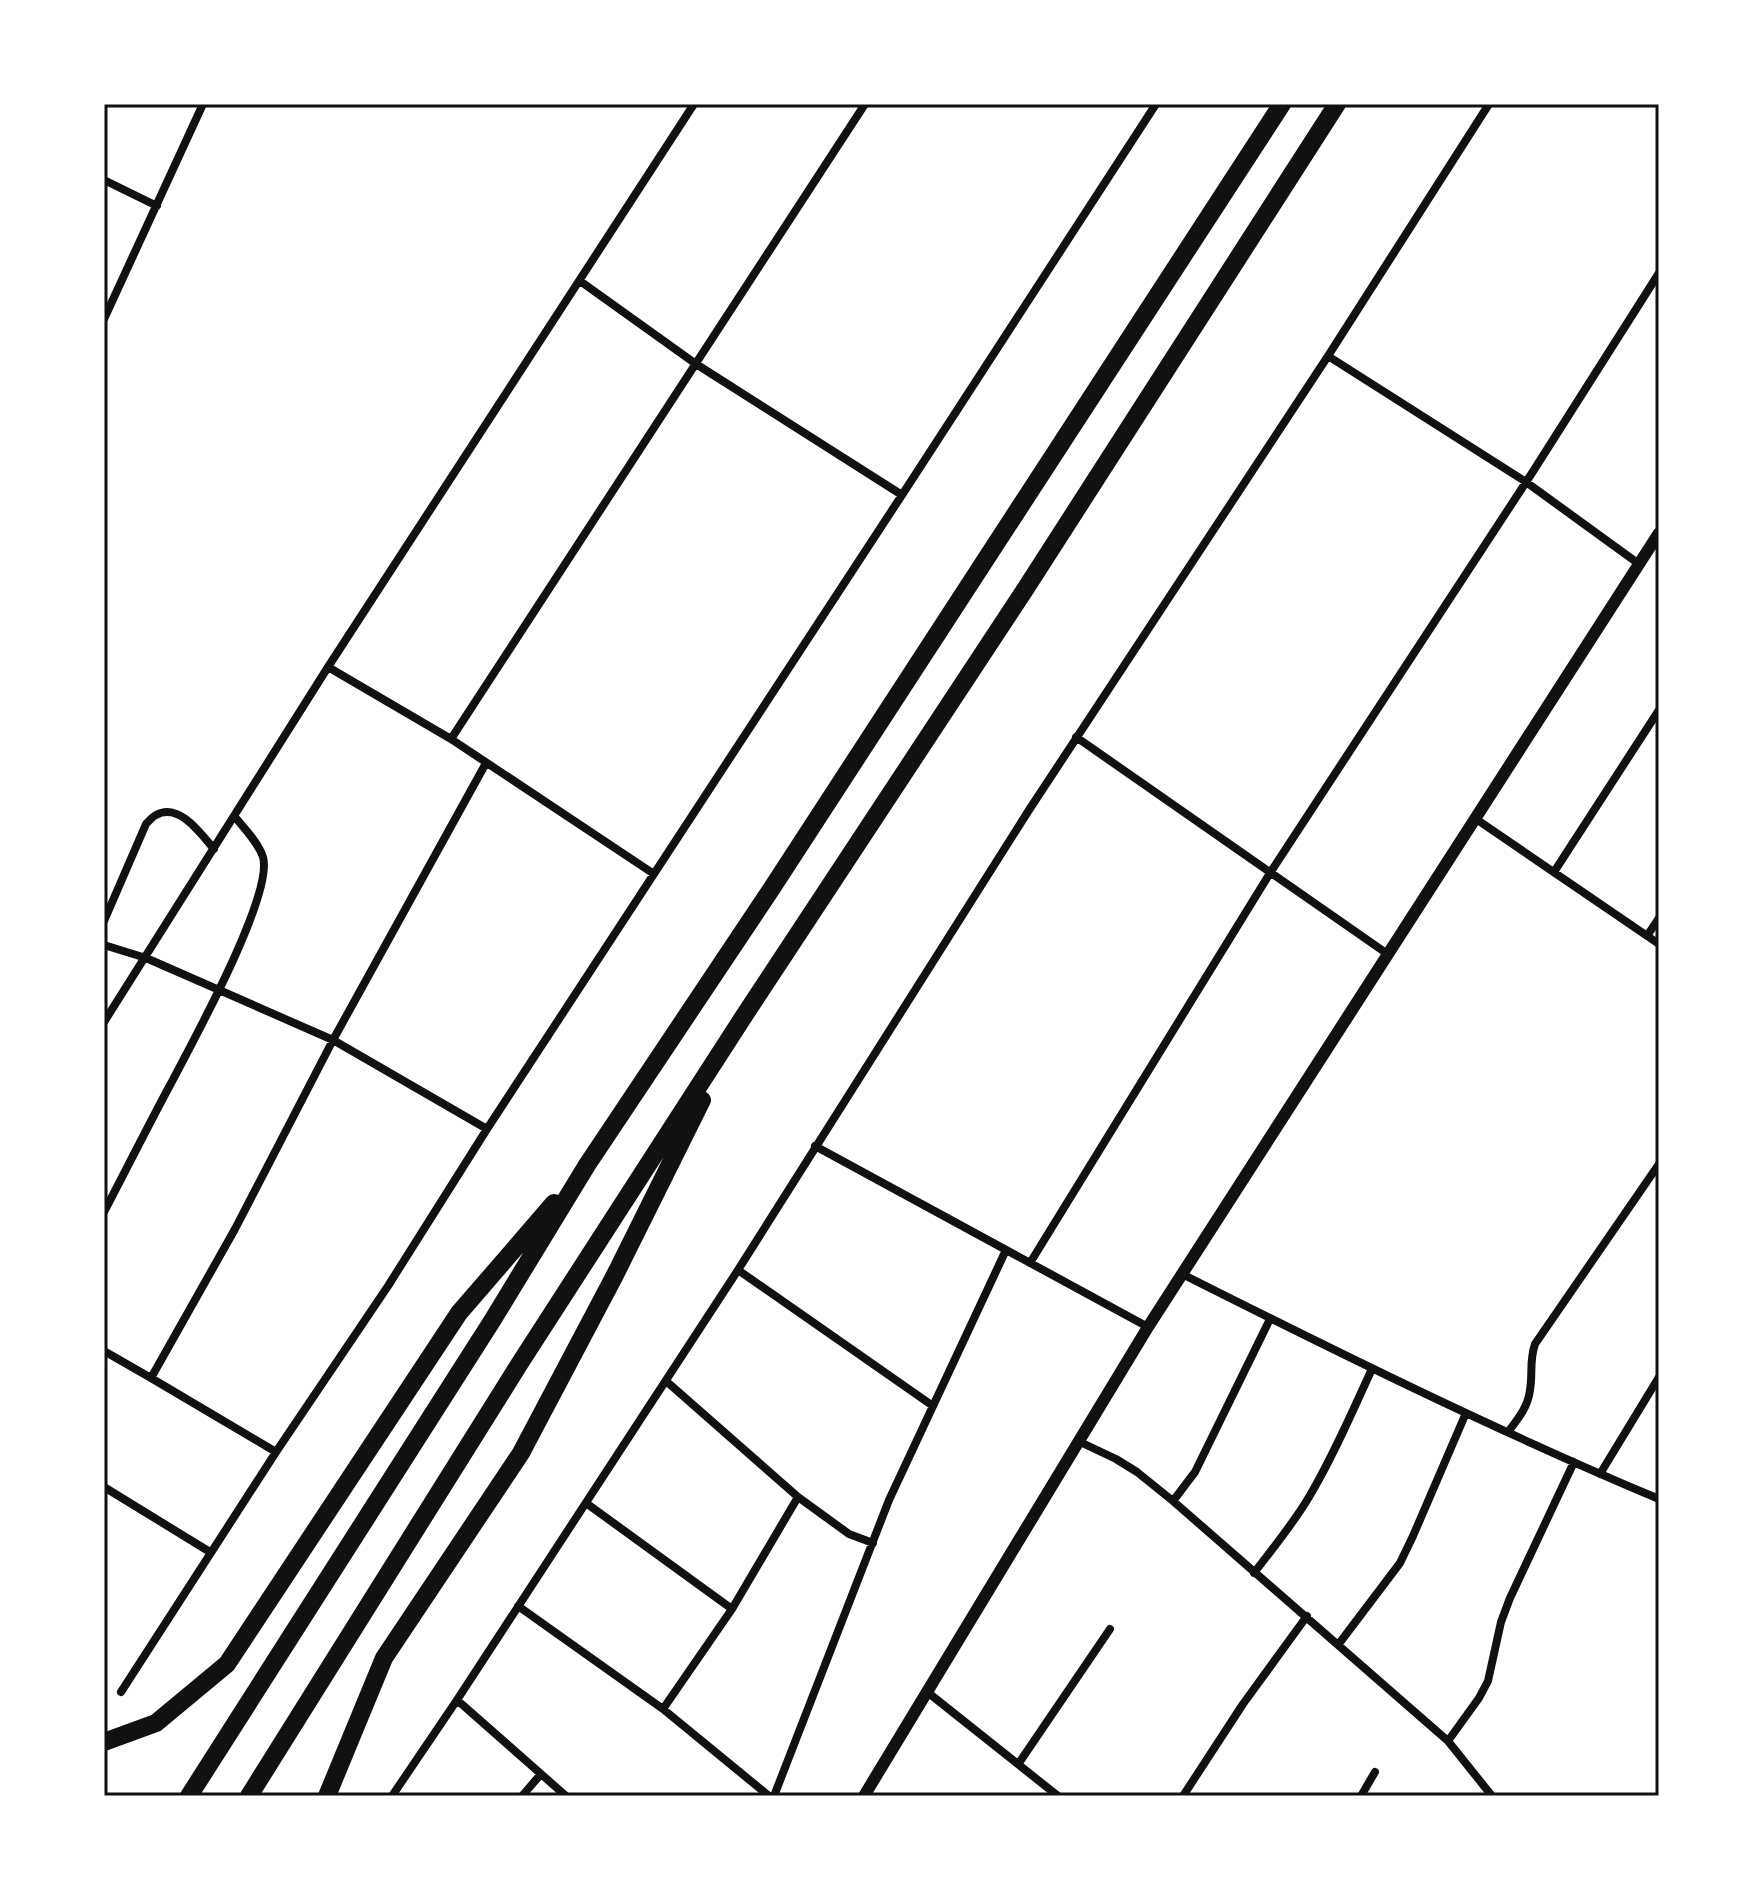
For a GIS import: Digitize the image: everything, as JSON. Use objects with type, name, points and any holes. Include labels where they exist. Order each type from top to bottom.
[{"type":"highway","points":[[189,1796],[492,1321],[587,1165],[1027,500],[1282,104]]},
{"type":"highway","points":[[249,1796],[520,1363],[1026,588],[1337,104]]},
{"type":"highway","points":[[327,1796],[384,1658],[521,1453],[615,1275],[742,1019]]},
{"type":"highway","points":[[104,1742],[156,1723],[227,1664],[459,1313],[587,1165]]},
{"type":"street","points":[[104,319],[203,104]]},
{"type":"street","points":[[104,1022],[328,667],[694,104]]},
{"type":"street","points":[[451,739],[865,104]]},
{"type":"street","points":[[121,1692],[1156,104]]},
{"type":"street","points":[[392,1796],[738,1270],[1076,737],[1328,356],[1489,104]]},
{"type":"street","points":[[104,180],[157,206]]},
{"type":"street","points":[[1030,1263],[1270,873],[1659,273]]},
{"type":"street","points":[[580,281],[696,364],[902,495]]},
{"type":"street","points":[[1328,356],[1526,482],[1639,564]]},
{"type":"street","points":[[864,1796],[1148,1327],[1659,533]]},
{"type":"street","points":[[328,667],[451,739],[654,874]]},
{"type":"street","points":[[1554,872],[1659,710]]},
{"type":"street","points":[[1076,737],[1389,955]]},
{"type":"street","points":[[151,1378],[235,1229],[333,1040],[486,763]]},
{"type":"street","points":[[104,921],[146,824],[156,814],[172,812],[192,823],[214,849]]},
{"type":"street","points":[[104,1212],[219,990],[255,908],[263,880],[263,858],[235,817]]},
{"type":"street","points":[[1476,819],[1659,944]]},
{"type":"street","points":[[1647,936],[1659,918]]},
{"type":"street","points":[[104,945],[146,958],[333,1040],[487,1129]]},
{"type":"street","points":[[815,1146],[1148,1327]]},
{"type":"street","points":[[1508,1432],[1525,1409],[1530,1391],[1530,1359],[1535,1344],[1659,1164]]},
{"type":"street","points":[[518,1606],[663,1709],[771,1796],[889,1500],[1006,1250]]},
{"type":"street","points":[[738,1270],[933,1406]]},
{"type":"street","points":[[1182,1274],[1372,1369],[1659,1499]]},
{"type":"street","points":[[1173,1501],[1195,1472],[1270,1319]]},
{"type":"street","points":[[104,1351],[276,1452]]},
{"type":"street","points":[[1254,1573],[1308,1499],[1372,1369]]},
{"type":"street","points":[[1600,1474],[1659,1377]]},
{"type":"street","points":[[666,1381],[798,1497],[849,1534],[873,1543]]},
{"type":"street","points":[[1338,1645],[1400,1563],[1466,1413]]},
{"type":"street","points":[[1078,1441],[1137,1472],[1173,1501],[1448,1741],[1492,1796]]},
{"type":"street","points":[[1448,1741],[1488,1681],[1501,1622],[1510,1598],[1574,1462]]},
{"type":"street","points":[[104,1487],[210,1552]]},
{"type":"street","points":[[663,1709],[732,1609],[798,1497]]},
{"type":"street","points":[[586,1503],[732,1609]]},
{"type":"street","points":[[1183,1796],[1243,1704],[1307,1616]]},
{"type":"street","points":[[1019,1763],[1110,1629]]},
{"type":"street","points":[[926,1691],[1058,1796]]},
{"type":"street","points":[[457,1700],[566,1796]]},
{"type":"street","points":[[1361,1796],[1375,1772]]},
{"type":"street","points":[[522,1796],[541,1774]]}]
